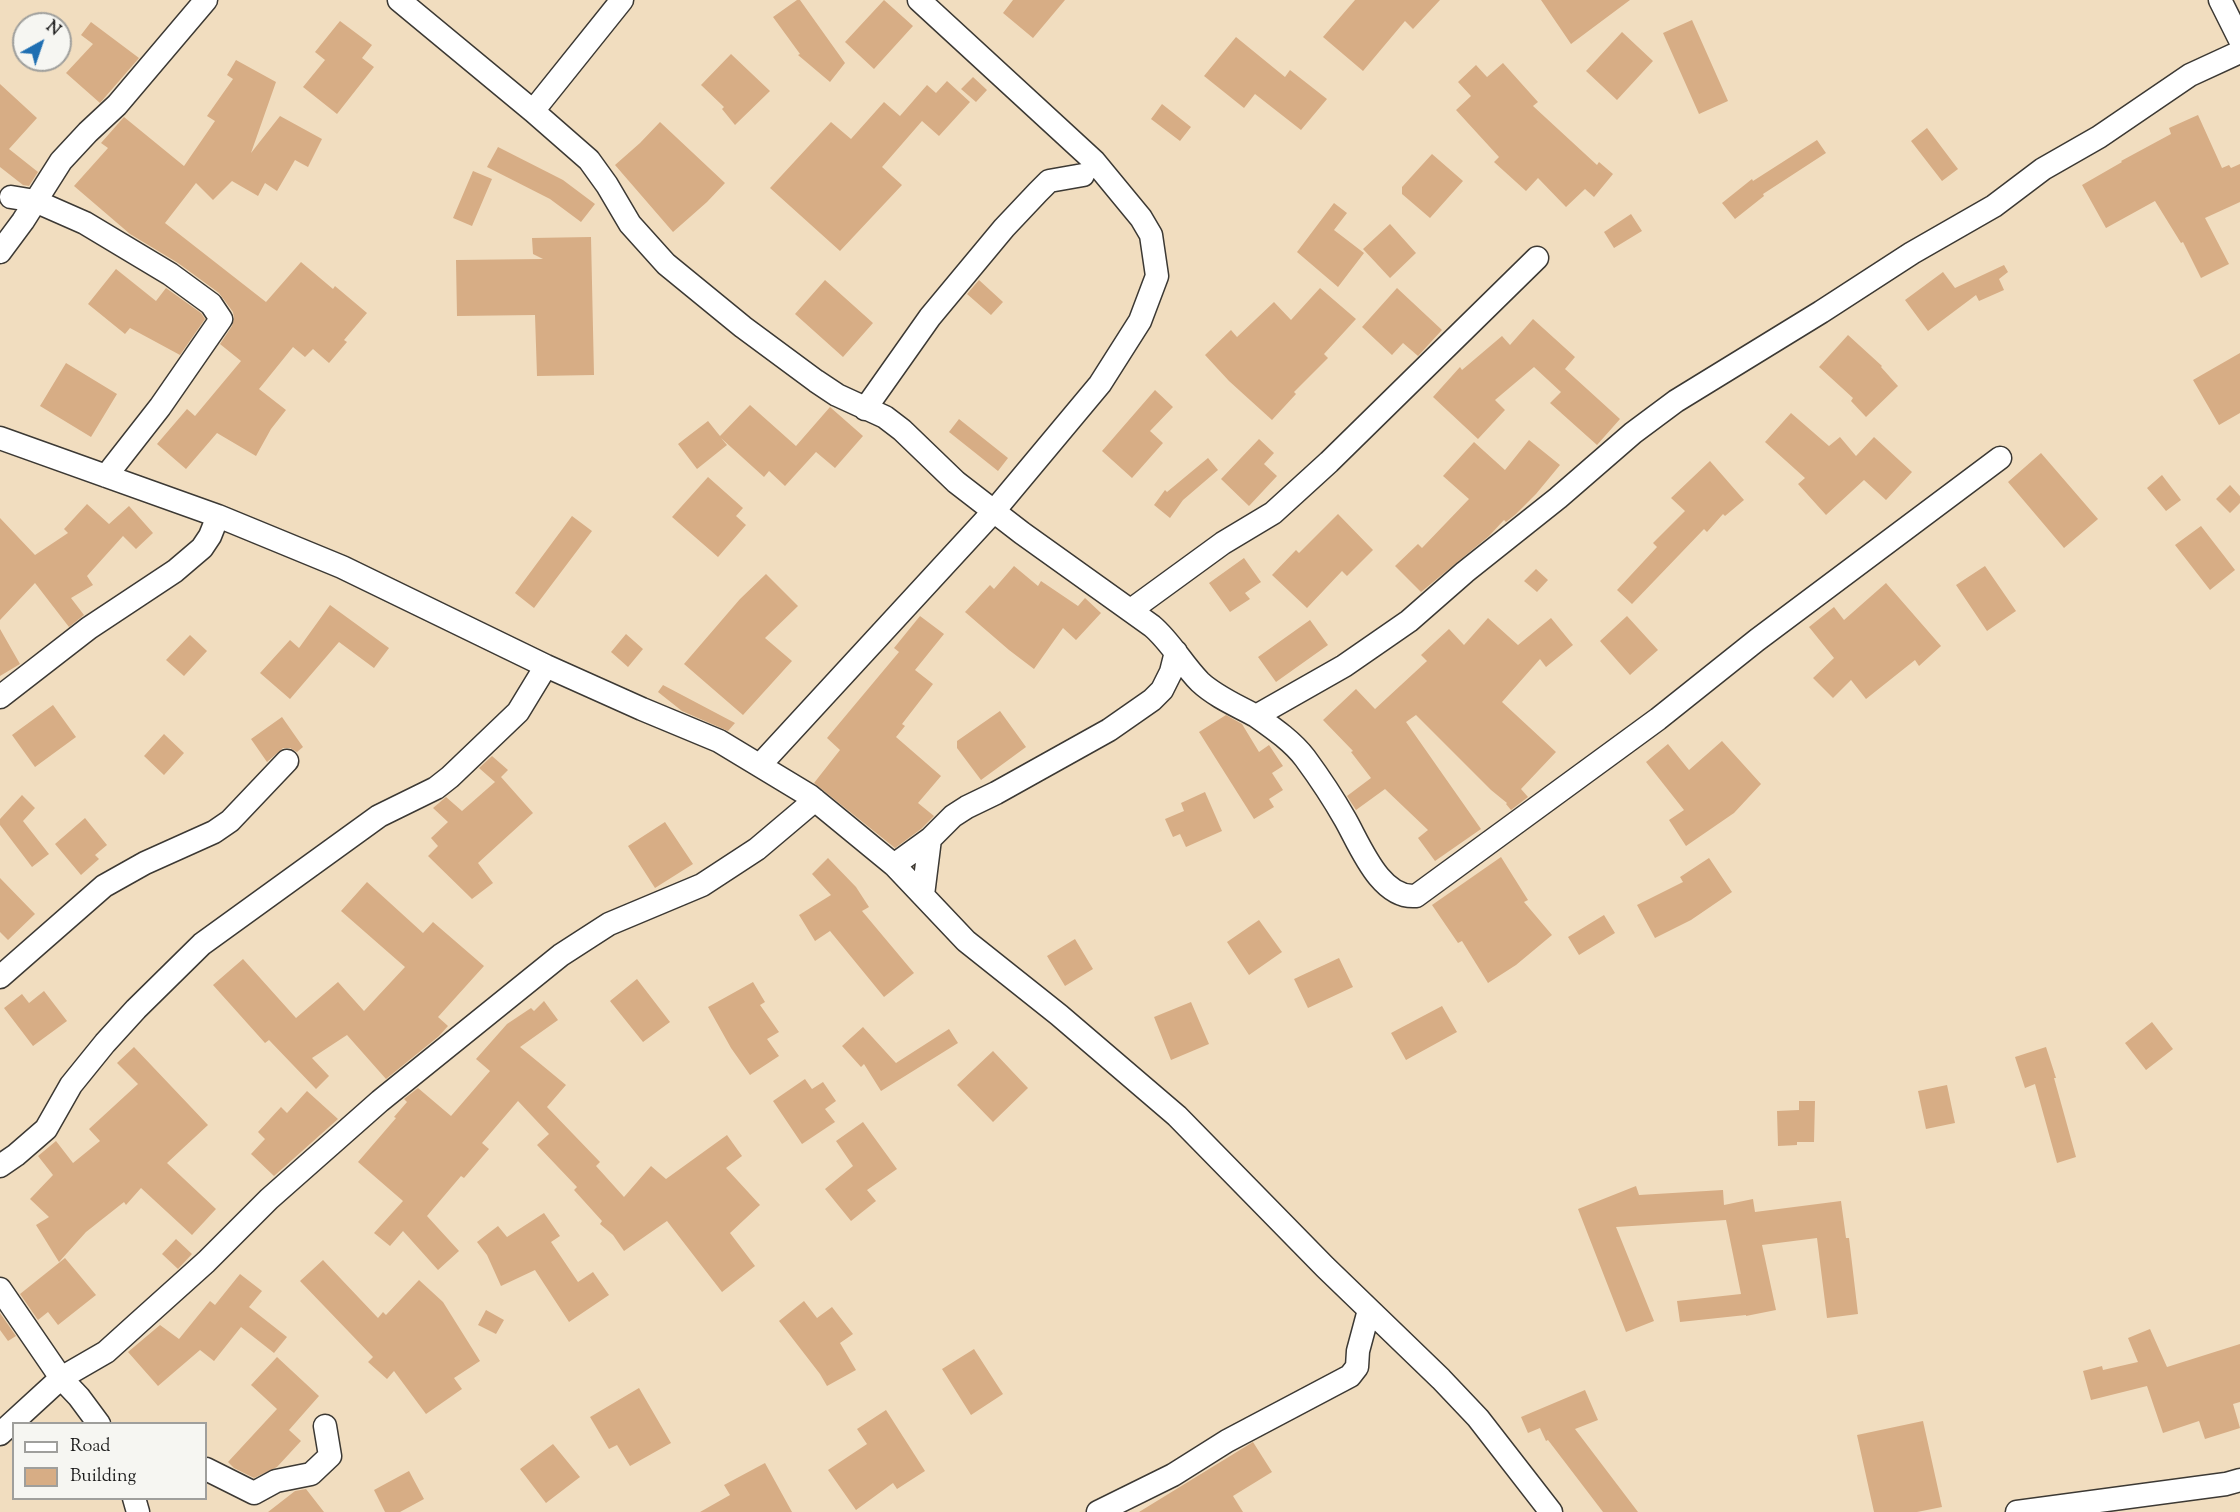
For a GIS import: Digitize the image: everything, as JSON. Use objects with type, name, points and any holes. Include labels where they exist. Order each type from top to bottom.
[{"type":"street","points":[[0,252],[23,221],[61,161],[117,105],[206,0]]},
{"type":"street","points":[[399,0],[589,160],[608,185],[630,224],[666,264],[743,327],[816,381],[837,395],[885,417],[902,430],[956,482],[1165,637],[1201,683],[1257,716],[1279,732],[1303,756],[1344,817],[1373,869],[1395,892],[1403,895],[1416,896],[1658,719],[1756,640],[2000,458]]},
{"type":"street","points":[[533,111],[622,0]]},
{"type":"street","points":[[760,765],[994,511],[1100,384],[1140,321],[1157,276],[1151,235],[1142,218],[1094,161],[919,0]]},
{"type":"street","points":[[2220,0],[2240,40]]},
{"type":"street","points":[[1257,716],[1344,666],[1409,621],[1465,572],[1558,498],[1632,433],[1676,401],[1812,318],[1912,253],[1994,206],[2043,170],[2098,137],[2190,75],[2240,52]]},
{"type":"street","points":[[864,409],[930,317],[1031,199],[1049,181],[1083,175]]},
{"type":"street","points":[[6,192],[35,201],[86,223],[170,274],[212,304],[220,319],[160,407],[106,476]]},
{"type":"street","points":[[6,192],[23,221]]},
{"type":"street","points":[[1131,610],[1223,543],[1273,513],[1329,462],[1537,258]]},
{"type":"street","points":[[0,438],[218,516],[342,567],[546,666],[719,741],[815,800],[894,865],[966,941],[1059,1015],[1177,1116],[1235,1177],[1441,1378],[1478,1418],[1551,1512]]},
{"type":"street","points":[[0,697],[89,628],[175,571],[202,548],[218,516]]},
{"type":"street","points":[[894,865],[930,839],[953,816],[966,807],[996,793],[1109,730],[1152,700],[1162,690],[1172,672],[1176,652]]},
{"type":"street","points":[[0,1166],[46,1129],[70,1085],[105,1043],[202,944],[379,816],[436,788],[450,777],[518,712],[546,666]]},
{"type":"street","points":[[1162,690],[1201,683]]},
{"type":"street","points":[[0,977],[104,886],[145,863],[214,832],[230,821],[287,761]]},
{"type":"street","points":[[13,1422],[61,1378],[106,1352],[206,1262],[269,1199],[380,1101],[561,955],[609,924],[702,885],[757,849],[815,800]]},
{"type":"street","points":[[923,895],[930,839]]},
{"type":"street","points":[[0,1289],[61,1378],[79,1396],[98,1422]]},
{"type":"street","points":[[1098,1512],[1173,1475],[1227,1441],[1350,1376],[1357,1367],[1358,1351],[1370,1310]]},
{"type":"street","points":[[0,1434],[12,1423]]},
{"type":"street","points":[[207,1469],[254,1493],[276,1481],[311,1474],[330,1456],[325,1425]]},
{"type":"street","points":[[2017,1512],[2226,1484],[2240,1480]]},
{"type":"building","points":[[800,0],[845,63],[830,82],[798,55],[800,54],[773,17]]},
{"type":"building","points":[[884,0],[913,26],[874,69],[845,42]]},
{"type":"building","points":[[1013,0],[1065,0],[1033,38],[1003,13]]},
{"type":"building","points":[[1355,0],[1440,0],[1413,29],[1405,21],[1363,71],[1323,37]]},
{"type":"building","points":[[1541,0],[1630,0],[1571,44]]},
{"type":"building","points":[[1692,20],[1728,101],[1699,114],[1663,33]]},
{"type":"building","points":[[340,21],[372,45],[362,58],[374,67],[337,114],[303,87],[325,60],[315,52]]},
{"type":"building","points":[[91,22],[139,58],[100,103],[66,73],[72,72],[72,67],[93,44],[81,35]]},
{"type":"building","points":[[1622,32],[1653,61],[1617,100],[1586,71]]},
{"type":"building","points":[[1236,37],[1285,77],[1290,70],[1327,99],[1301,130],[1255,94],[1244,108],[1204,76]]},
{"type":"building","points":[[731,54],[770,91],[735,125],[722,109],[724,107],[701,85]]},
{"type":"building","points":[[236,60],[276,82],[251,153],[280,116],[322,139],[308,167],[295,160],[277,191],[265,183],[258,196],[232,181],[213,200],[196,183],[165,223],[266,302],[301,262],[367,313],[344,340],[347,342],[329,363],[313,349],[305,357],[293,347],[259,389],[286,410],[271,429],[256,456],[217,433],[186,469],[157,444],[187,409],[195,416],[241,361],[220,344],[232,326],[233,312],[219,293],[178,263],[130,234],[74,186],[108,148],[101,143],[124,117],[184,166],[215,121],[207,116],[233,79],[227,75]]},
{"type":"building","points":[[1503,63],[1538,102],[1533,106],[1597,165],[1599,162],[1613,174],[1594,197],[1585,189],[1566,207],[1538,178],[1526,191],[1494,162],[1499,157],[1456,110],[1471,96],[1458,82],[1476,65],[1487,77]]},
{"type":"building","points":[[973,77],[987,90],[976,102],[961,89]]},
{"type":"building","points":[[947,81],[970,102],[939,136],[922,121],[882,167],[902,185],[840,251],[770,188],[831,122],[851,139],[884,102],[900,116],[927,85],[936,93]]},
{"type":"building","points":[[0,84],[37,118],[9,149],[38,172],[29,186],[23,185],[0,167]]},
{"type":"building","points":[[1162,104],[1191,127],[1180,141],[1151,119]]},
{"type":"building","points":[[2198,115],[2222,168],[2229,165],[2231,168],[2240,164],[2240,202],[2205,218],[2229,264],[2201,278],[2183,242],[2181,243],[2155,201],[2106,228],[2082,185],[2171,134],[2169,128]]},
{"type":"building","points":[[660,122],[725,183],[673,232],[615,165]]},
{"type":"building","points":[[1927,128],[1958,169],[1942,181],[1911,141]]},
{"type":"building","points":[[1817,140],[1826,153],[1763,194],[1764,196],[1735,219],[1722,203],[1752,179],[1753,181]]},
{"type":"building","points":[[498,147],[563,180],[595,204],[581,222],[550,199],[487,167]]},
{"type":"building","points":[[1432,154],[1463,181],[1430,218],[1402,194],[1402,187]]},
{"type":"building","points":[[473,171],[492,179],[472,226],[453,218]]},
{"type":"building","points":[[1334,203],[1347,213],[1334,230],[1364,253],[1338,287],[1297,252]]},
{"type":"building","points":[[1631,214],[1642,231],[1614,248],[1604,232]]},
{"type":"building","points":[[1390,224],[1416,253],[1390,278],[1363,249]]},
{"type":"building","points":[[591,237],[594,375],[537,376],[535,315],[457,316],[456,260],[543,259],[533,254],[532,238]]},
{"type":"building","points":[[2004,265],[2008,272],[1999,279],[2004,290],[1979,301],[1976,295],[1928,331],[1905,300],[1943,272],[1955,288]]},
{"type":"building","points":[[116,269],[156,301],[166,288],[201,313],[205,319],[180,355],[130,328],[125,334],[88,304]]},
{"type":"building","points":[[825,280],[873,323],[843,357],[795,314]]},
{"type":"building","points":[[979,280],[1003,302],[991,315],[967,294]]},
{"type":"building","points":[[1320,288],[1356,319],[1324,354],[1328,358],[1294,392],[1296,394],[1272,420],[1229,381],[1205,355],[1231,330],[1237,337],[1274,302],[1291,320]]},
{"type":"building","points":[[1397,288],[1442,330],[1418,356],[1403,343],[1392,355],[1362,327]]},
{"type":"building","points":[[1533,319],[1575,357],[1565,369],[1620,419],[1597,445],[1550,403],[1561,392],[1534,367],[1495,400],[1505,410],[1478,439],[1433,397],[1460,367],[1462,370],[1502,336],[1510,345]]},
{"type":"building","points":[[1848,335],[1882,366],[1898,386],[1866,417],[1851,401],[1853,398],[1819,367]]},
{"type":"building","points":[[2240,353],[2240,413],[2219,425],[2193,380]]},
{"type":"building","points":[[66,363],[117,394],[91,437],[40,406]]},
{"type":"building","points":[[1155,390],[1173,407],[1150,431],[1163,443],[1132,478],[1102,451]]},
{"type":"building","points":[[750,405],[796,446],[830,407],[863,436],[835,468],[816,452],[785,486],[769,471],[764,477],[721,438],[727,445],[697,469],[678,444],[708,421],[720,436]]},
{"type":"building","points":[[1791,413],[1829,446],[1840,437],[1856,456],[1874,437],[1912,472],[1886,500],[1864,480],[1826,515],[1798,484],[1805,478],[1765,442]]},
{"type":"building","points":[[959,419],[1008,458],[998,471],[949,432]]},
{"type":"building","points":[[1259,439],[1274,453],[1264,464],[1277,476],[1249,506],[1221,479]]},
{"type":"building","points":[[1529,440],[1560,465],[1516,514],[1506,522],[1504,520],[1489,536],[1421,592],[1395,566],[1418,544],[1422,548],[1469,499],[1443,476],[1474,442],[1505,470]]},
{"type":"building","points":[[2041,453],[2098,519],[2064,548],[2008,482]]},
{"type":"building","points":[[1208,458],[1218,470],[1183,500],[1170,518],[1154,505],[1165,490],[1167,492]]},
{"type":"building","points":[[1710,461],[1744,500],[1725,516],[1723,514],[1707,532],[1704,529],[1632,604],[1617,590],[1657,547],[1653,543],[1685,511],[1671,498]]},
{"type":"building","points":[[2162,475],[2181,500],[2166,511],[2147,488]]},
{"type":"building","points":[[708,477],[743,508],[736,516],[746,525],[718,557],[672,517]]},
{"type":"building","points":[[2230,485],[2240,496],[2240,503],[2230,513],[2216,499]]},
{"type":"building","points":[[87,504],[109,524],[129,506],[153,533],[136,549],[123,536],[87,576],[93,585],[71,598],[84,615],[69,627],[35,583],[0,620],[0,518],[35,555],[68,533],[64,529]]},
{"type":"building","points":[[1338,514],[1373,550],[1347,576],[1342,571],[1307,608],[1272,575],[1296,550],[1299,553]]},
{"type":"building","points":[[572,516],[592,531],[534,608],[515,593]]},
{"type":"building","points":[[2201,526],[2235,570],[2210,590],[2175,545]]},
{"type":"building","points":[[1244,558],[1261,582],[1245,593],[1250,599],[1230,612],[1209,583]]},
{"type":"building","points":[[1014,566],[1038,586],[1041,581],[1078,606],[1085,598],[1101,613],[1076,640],[1063,628],[1034,669],[965,612],[990,585],[994,589]]},
{"type":"building","points":[[1985,566],[2016,611],[1987,631],[1956,585]]},
{"type":"building","points":[[1536,569],[1548,580],[1537,592],[1524,581]]},
{"type":"building","points":[[766,574],[798,606],[765,638],[792,661],[743,715],[684,664],[740,599]]},
{"type":"building","points":[[1886,583],[1941,646],[1919,666],[1915,660],[1866,699],[1851,680],[1833,698],[1813,678],[1834,658],[1809,627],[1834,607],[1844,620]]},
{"type":"building","points":[[330,605],[389,648],[374,668],[339,642],[290,699],[260,673],[290,640],[299,648]]},
{"type":"building","points":[[920,616],[944,634],[915,670],[933,684],[902,724],[905,726],[896,737],[941,776],[918,803],[934,816],[921,829],[895,848],[814,783],[840,750],[827,738],[899,652],[894,648]]},
{"type":"building","points":[[1627,616],[1658,650],[1630,675],[1600,641]]},
{"type":"building","points":[[1488,618],[1518,645],[1551,618],[1573,645],[1546,667],[1540,659],[1502,702],[1556,752],[1521,789],[1528,797],[1511,810],[1507,803],[1416,715],[1406,722],[1481,829],[1435,861],[1418,838],[1428,830],[1385,789],[1356,810],[1347,796],[1371,778],[1351,752],[1353,751],[1323,720],[1356,689],[1375,709],[1427,661],[1421,655],[1449,629],[1464,645]]},
{"type":"building","points":[[1310,620],[1328,645],[1276,682],[1258,657]]},
{"type":"building","points":[[0,629],[20,664],[0,676]]},
{"type":"building","points":[[626,634],[643,649],[628,667],[611,652]]},
{"type":"building","points":[[190,635],[207,651],[184,676],[166,660]]},
{"type":"building","points":[[663,685],[735,723],[728,731],[682,711],[658,692]]},
{"type":"building","points":[[53,705],[76,737],[35,767],[12,735]]},
{"type":"building","points":[[1000,711],[1026,747],[981,780],[957,748],[957,741]]},
{"type":"building","points":[[1226,715],[1242,724],[1259,752],[1269,745],[1283,766],[1272,773],[1283,790],[1269,799],[1274,807],[1254,819],[1199,732]]},
{"type":"building","points":[[282,717],[303,747],[297,752],[290,748],[283,748],[267,762],[251,739]]},
{"type":"building","points":[[164,734],[184,753],[164,775],[144,756]]},
{"type":"building","points":[[1722,741],[1761,784],[1734,813],[1686,846],[1669,820],[1684,810],[1646,762],[1668,744],[1689,770]]},
{"type":"building","points":[[492,756],[508,770],[501,777],[533,813],[478,863],[493,883],[472,899],[428,856],[438,846],[431,838],[448,822],[433,808],[446,797],[462,811],[495,782],[479,768]]},
{"type":"building","points":[[1205,792],[1222,831],[1186,847],[1180,834],[1173,837],[1165,819],[1184,811],[1181,803]]},
{"type":"building","points":[[22,795],[35,808],[23,821],[49,854],[32,867],[0,825],[0,819]]},
{"type":"building","points":[[85,818],[107,845],[95,855],[99,859],[81,875],[55,844]]},
{"type":"building","points":[[665,822],[693,864],[655,888],[628,846]]},
{"type":"building","points":[[1501,857],[1528,900],[1524,902],[1552,935],[1516,965],[1488,983],[1462,941],[1458,943],[1432,905]]},
{"type":"building","points":[[828,858],[856,887],[869,907],[862,911],[914,973],[884,997],[830,931],[815,941],[799,915],[831,895],[812,874]]},
{"type":"building","points":[[1709,858],[1732,892],[1691,920],[1655,938],[1637,905],[1683,882],[1680,877]]},
{"type":"building","points":[[0,878],[35,914],[8,940],[0,932]]},
{"type":"building","points":[[367,882],[423,933],[433,922],[484,966],[438,1017],[448,1026],[386,1079],[347,1035],[312,1058],[329,1076],[316,1089],[269,1040],[265,1043],[213,985],[243,959],[296,1018],[338,982],[364,1011],[405,967],[341,911]]},
{"type":"building","points":[[1604,915],[1615,933],[1579,955],[1568,937]]},
{"type":"building","points":[[1259,920],[1282,952],[1249,975],[1227,942]]},
{"type":"building","points":[[1075,939],[1093,969],[1065,986],[1047,956]]},
{"type":"building","points":[[1339,958],[1353,987],[1308,1008],[1294,979]]},
{"type":"building","points":[[637,979],[670,1022],[643,1042],[610,1001]]},
{"type":"building","points":[[753,982],[765,1002],[760,1005],[779,1032],[767,1039],[779,1056],[750,1075],[731,1048],[708,1007]]},
{"type":"building","points":[[44,991],[67,1021],[33,1046],[4,1008],[22,994],[29,1003]]},
{"type":"building","points":[[544,1001],[558,1020],[520,1047],[566,1085],[547,1107],[600,1162],[596,1166],[624,1197],[651,1166],[666,1179],[727,1135],[742,1156],[726,1168],[760,1205],[730,1233],[755,1266],[722,1292],[667,1221],[624,1251],[613,1235],[600,1224],[602,1221],[574,1190],[577,1187],[537,1145],[549,1134],[518,1101],[482,1143],[489,1149],[464,1178],[461,1176],[427,1216],[459,1251],[438,1270],[403,1231],[390,1246],[374,1233],[403,1201],[358,1162],[396,1118],[394,1117],[407,1102],[404,1099],[418,1088],[451,1116],[490,1071],[476,1059],[507,1024],[531,1008],[534,1011]]},
{"type":"building","points":[[1191,1002],[1209,1044],[1171,1060],[1154,1017]]},
{"type":"building","points":[[1442,1006],[1457,1032],[1406,1060],[1391,1033]]},
{"type":"building","points":[[2152,1022],[2173,1049],[2146,1070],[2125,1043]]},
{"type":"building","points":[[863,1027],[896,1063],[949,1029],[958,1043],[881,1091],[864,1064],[861,1067],[842,1046]]},
{"type":"building","points":[[134,1047],[208,1125],[167,1163],[216,1209],[192,1235],[141,1188],[126,1205],[124,1202],[86,1232],[59,1262],[36,1225],[49,1217],[30,1199],[53,1175],[38,1156],[56,1141],[73,1163],[100,1141],[89,1129],[138,1084],[117,1063]]},
{"type":"building","points":[[2046,1047],[2076,1157],[2057,1163],[2035,1084],[2025,1088],[2015,1057]]},
{"type":"building","points":[[993,1051],[1028,1088],[993,1122],[957,1085]]},
{"type":"building","points":[[805,1079],[812,1089],[823,1082],[836,1101],[825,1109],[835,1122],[802,1144],[773,1101]]},
{"type":"building","points":[[1947,1085],[1955,1123],[1926,1129],[1918,1091]]},
{"type":"building","points":[[307,1091],[338,1119],[274,1176],[251,1154],[265,1139],[258,1132],[281,1107],[287,1113]]},
{"type":"building","points":[[1799,1101],[1815,1101],[1814,1142],[1797,1142],[1797,1145],[1778,1146],[1777,1111],[1799,1110]]},
{"type":"building","points":[[863,1122],[897,1169],[867,1190],[876,1201],[851,1221],[825,1189],[853,1166],[836,1141]]},
{"type":"building","points":[[1636,1186],[1639,1195],[1723,1190],[1724,1205],[1753,1199],[1755,1212],[1841,1201],[1846,1238],[1849,1238],[1858,1314],[1827,1318],[1817,1238],[1762,1245],[1776,1310],[1746,1316],[1680,1322],[1677,1301],[1741,1294],[1726,1220],[1616,1227],[1654,1321],[1626,1332],[1578,1209]]},
{"type":"building","points":[[544,1213],[560,1236],[551,1242],[578,1282],[593,1272],[609,1295],[569,1322],[535,1270],[501,1286],[487,1255],[477,1242],[498,1226],[507,1237]]},
{"type":"building","points":[[176,1239],[192,1254],[178,1269],[162,1254]]},
{"type":"building","points":[[65,1258],[96,1295],[58,1325],[48,1312],[38,1320],[20,1294]]},
{"type":"building","points":[[323,1260],[378,1318],[383,1312],[386,1315],[419,1280],[443,1302],[480,1361],[454,1378],[462,1389],[426,1414],[394,1371],[387,1379],[368,1362],[373,1357],[300,1281]]},
{"type":"building","points":[[240,1274],[262,1291],[249,1307],[287,1337],[274,1353],[241,1327],[214,1361],[200,1350],[158,1386],[128,1352],[160,1325],[179,1339],[210,1301],[215,1305]]},
{"type":"building","points":[[804,1301],[817,1318],[832,1307],[853,1334],[840,1343],[856,1370],[827,1386],[779,1321]]},
{"type":"building","points":[[486,1310],[504,1320],[496,1334],[478,1325]]},
{"type":"building","points":[[0,1313],[16,1336],[8,1341],[0,1330]]},
{"type":"building","points":[[2150,1329],[2167,1367],[2240,1344],[2240,1402],[2233,1404],[2240,1428],[2205,1439],[2199,1421],[2163,1433],[2147,1386],[2091,1400],[2083,1371],[2102,1366],[2103,1370],[2138,1362],[2128,1338]]},
{"type":"building","points":[[974,1349],[1003,1394],[971,1415],[942,1369]]},
{"type":"building","points":[[277,1357],[319,1396],[289,1430],[301,1441],[277,1467],[254,1478],[234,1468],[228,1462],[277,1409],[251,1385]]},
{"type":"building","points":[[639,1388],[671,1443],[630,1466],[617,1445],[609,1449],[590,1417]]},
{"type":"building","points":[[1585,1390],[1598,1420],[1575,1429],[1638,1512],[1603,1512],[1548,1440],[1546,1441],[1540,1428],[1528,1433],[1521,1417]]},
{"type":"building","points":[[886,1410],[925,1471],[897,1489],[893,1483],[856,1510],[828,1470],[867,1444],[857,1429]]},
{"type":"building","points":[[1923,1421],[1942,1507],[1917,1512],[1874,1512],[1857,1435]]},
{"type":"building","points":[[1253,1442],[1272,1472],[1233,1496],[1243,1512],[1139,1512]]},
{"type":"building","points":[[553,1444],[580,1477],[546,1503],[520,1469]]},
{"type":"building","points":[[765,1463],[792,1512],[700,1512],[730,1495],[724,1485]]},
{"type":"building","points":[[409,1471],[424,1499],[400,1512],[385,1512],[374,1490]]},
{"type":"building","points":[[306,1489],[324,1512],[268,1512],[295,1491]]}]
